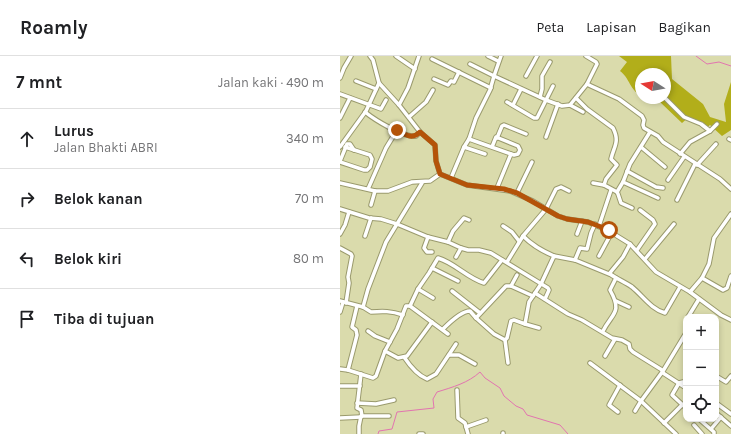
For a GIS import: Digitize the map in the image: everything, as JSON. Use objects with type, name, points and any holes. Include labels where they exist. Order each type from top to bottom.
[{"type":"street","points":[[340,78],[351,56]]},
{"type":"street","points":[[370,56],[374,58],[379,83],[399,105],[420,132],[435,145],[436,161],[440,174]]},
{"type":"street","points":[[396,56],[415,69]]},
{"type":"street","points":[[399,105],[408,88],[419,56]]},
{"type":"street","points":[[488,56],[498,61]]},
{"type":"street","points":[[451,178],[469,139],[476,118],[491,88],[498,61],[501,56]]},
{"type":"street","points":[[526,76],[537,56]]},
{"type":"street","points":[[570,105],[588,84],[597,64],[586,56]]},
{"type":"street","points":[[432,59],[491,88]]},
{"type":"street","points":[[540,97],[542,89],[542,76],[550,62]]},
{"type":"street","points":[[470,64],[546,100],[565,106],[570,105],[583,112]]},
{"type":"street","points":[[434,79],[448,85],[451,81],[454,82],[459,72]]},
{"type":"street","points":[[356,81],[376,89]]},
{"type":"street","points":[[340,148],[365,112],[379,83]]},
{"type":"street","points":[[588,84],[619,99],[642,116],[644,120],[643,126],[650,132],[658,136],[663,142],[731,189]]},
{"type":"street","points":[[508,102],[536,118],[538,117],[553,86]]},
{"type":"street","points":[[513,105],[521,89]]},
{"type":"street","points":[[409,117],[426,102],[433,90]]},
{"type":"street","points":[[340,94],[369,104],[381,110],[386,100]]},
{"type":"street","points":[[340,118],[350,98]]},
{"type":"street","points":[[576,98],[587,109],[613,128],[615,133],[616,144],[611,159],[617,165],[606,179],[604,185]]},
{"type":"street","points":[[546,137],[558,104]]},
{"type":"street","points":[[671,104],[684,117],[701,124],[710,131]]},
{"type":"street","points":[[365,112],[373,118],[407,136],[413,137],[420,132]]},
{"type":"street","points":[[668,180],[690,142],[710,131],[717,124]]},
{"type":"street","points":[[492,147],[494,139],[497,138],[502,126],[504,125],[526,134]]},
{"type":"street","points":[[368,189],[386,148],[397,130]]},
{"type":"street","points":[[616,192],[650,132]]},
{"type":"street","points":[[469,139],[511,154],[518,154],[520,147],[497,138]]},
{"type":"street","points":[[677,200],[696,165],[716,144]]},
{"type":"street","points":[[345,147],[371,157],[368,169],[364,170],[340,161],[345,147]]},
{"type":"street","points":[[464,147],[485,154]]},
{"type":"street","points":[[641,147],[665,167]]},
{"type":"street","points":[[496,188],[511,154]]},
{"type":"street","points":[[517,193],[532,162]]},
{"type":"street","points":[[627,171],[656,187],[662,188]]},
{"type":"street","points":[[440,174],[467,185],[496,188],[517,193],[563,218],[595,224],[612,232],[637,250],[656,272],[690,292],[731,320]]},
{"type":"street","points":[[340,183],[375,191],[388,191],[412,182],[430,181],[440,174]]},
{"type":"street","points":[[363,307],[368,289],[386,242],[422,182]]},
{"type":"street","points":[[623,182],[658,198]]},
{"type":"street","points":[[593,183],[604,185],[616,192],[621,203],[632,208]]},
{"type":"street","points":[[507,262],[519,241],[546,209],[558,188],[561,187],[569,191]]},
{"type":"street","points":[[599,226],[612,190]]},
{"type":"street","points":[[371,205],[375,191]]},
{"type":"street","points":[[340,209],[396,224],[461,248],[485,251],[494,254],[549,289],[545,299]]},
{"type":"street","points":[[637,250],[655,224],[653,220],[640,210]]},
{"type":"street","points":[[340,234],[345,225],[349,212]]},
{"type":"street","points":[[690,292],[702,278],[709,264],[714,238],[731,214]]},
{"type":"street","points":[[365,236],[371,218]]},
{"type":"street","points":[[448,242],[453,232],[463,219],[466,218],[469,220]]},
{"type":"street","points":[[577,234],[582,221]]},
{"type":"street","points":[[575,260],[581,247],[587,248],[595,224]]},
{"type":"street","points":[[645,259],[674,224]]},
{"type":"street","points":[[503,226],[512,232],[519,241]]},
{"type":"street","points":[[600,256],[612,232]]},
{"type":"street","points":[[523,236],[532,245],[544,252],[554,256],[575,260],[610,274],[632,287],[650,304],[659,311],[665,313],[680,287]]},
{"type":"street","points":[[428,237],[424,248],[427,252],[432,252]]},
{"type":"street","points":[[610,274],[623,257],[630,244]]},
{"type":"street","points":[[340,248],[352,256],[348,277],[349,283],[340,312]]},
{"type":"street","points":[[456,257],[461,248]]},
{"type":"street","points":[[525,324],[529,302],[541,284],[554,256]]},
{"type":"street","points":[[340,369],[373,378],[376,376],[385,351],[397,329],[406,307],[410,306],[418,289],[436,260],[440,258],[484,283],[502,260]]},
{"type":"street","points":[[432,268],[458,281]]},
{"type":"street","points":[[511,286],[517,275]]},
{"type":"street","points":[[702,278],[723,290],[727,288],[731,276]]},
{"type":"street","points":[[603,331],[615,313],[616,301],[610,289],[616,278]]},
{"type":"street","points":[[476,318],[506,286],[511,286],[534,294],[615,339],[622,340],[629,344],[630,349],[633,352],[683,383],[672,395],[683,405]]},
{"type":"street","points":[[418,289],[433,298]]},
{"type":"street","points":[[452,291],[480,313]]},
{"type":"street","points":[[690,314],[699,299]]},
{"type":"street","points":[[616,301],[629,308]]},
{"type":"street","points":[[343,302],[363,307],[371,312],[381,310],[403,315]]},
{"type":"street","points":[[348,370],[358,335],[352,326],[357,306]]},
{"type":"street","points":[[410,306],[448,334]]},
{"type":"street","points":[[443,329],[453,320],[467,311],[470,311],[494,334],[505,340]]},
{"type":"street","points":[[508,363],[505,340],[507,338],[511,321],[514,320],[539,328]]},
{"type":"street","points":[[385,351],[398,358],[407,356],[432,322]]},
{"type":"street","points":[[368,331],[375,336],[390,342]]},
{"type":"street","points":[[635,411],[663,372],[683,338]]},
{"type":"street","points":[[605,356],[615,339]]},
{"type":"street","points":[[404,357],[410,366],[422,377],[427,379],[436,374],[456,344]]},
{"type":"street","points":[[449,355],[459,355],[475,364]]},
{"type":"street","points":[[590,363],[641,401],[676,434]]},
{"type":"street","points":[[359,434],[361,410],[357,408],[357,403],[361,374]]},
{"type":"street","points":[[719,378],[726,382],[731,376]]},
{"type":"street","points":[[618,412],[609,405],[620,385]]},
{"type":"street","points":[[340,386],[360,386]]},
{"type":"street","points":[[457,390],[458,418],[463,421],[468,434]]},
{"type":"street","points":[[357,403],[376,404],[394,400]]},
{"type":"street","points":[[719,405],[731,414]]},
{"type":"street","points":[[664,423],[683,407]]},
{"type":"street","points":[[340,418],[388,416]]},
{"type":"street","points":[[711,429],[721,417],[731,426]]},
{"type":"street","points":[[466,427],[486,420]]},
{"type":"street","points":[[703,422],[714,432],[714,434]]},
{"type":"street","points":[[694,426],[702,434]]},
{"type":"shaded area","points":[[619,56],[671,56],[672,79],[703,104],[710,117],[726,122],[724,104],[731,82],[731,130],[722,136],[710,125],[705,129],[689,117],[682,123],[662,104],[671,104],[671,68],[635,68],[635,91],[620,71],[627,62]]},
{"type":"waterway","points":[[696,56],[707,64],[719,62],[731,66]]},
{"type":"waterway","points":[[378,434],[379,431],[392,429],[397,412],[434,408],[433,399],[437,392],[465,382],[480,372],[485,378],[500,388],[504,396],[516,406],[523,409],[527,415],[560,425],[568,434]]},
{"type":"route","points":[[397,130],[407,136],[413,137],[420,132],[435,145],[436,161],[440,174],[467,185],[496,188],[517,193],[558,216],[588,222],[609,230]]}]
